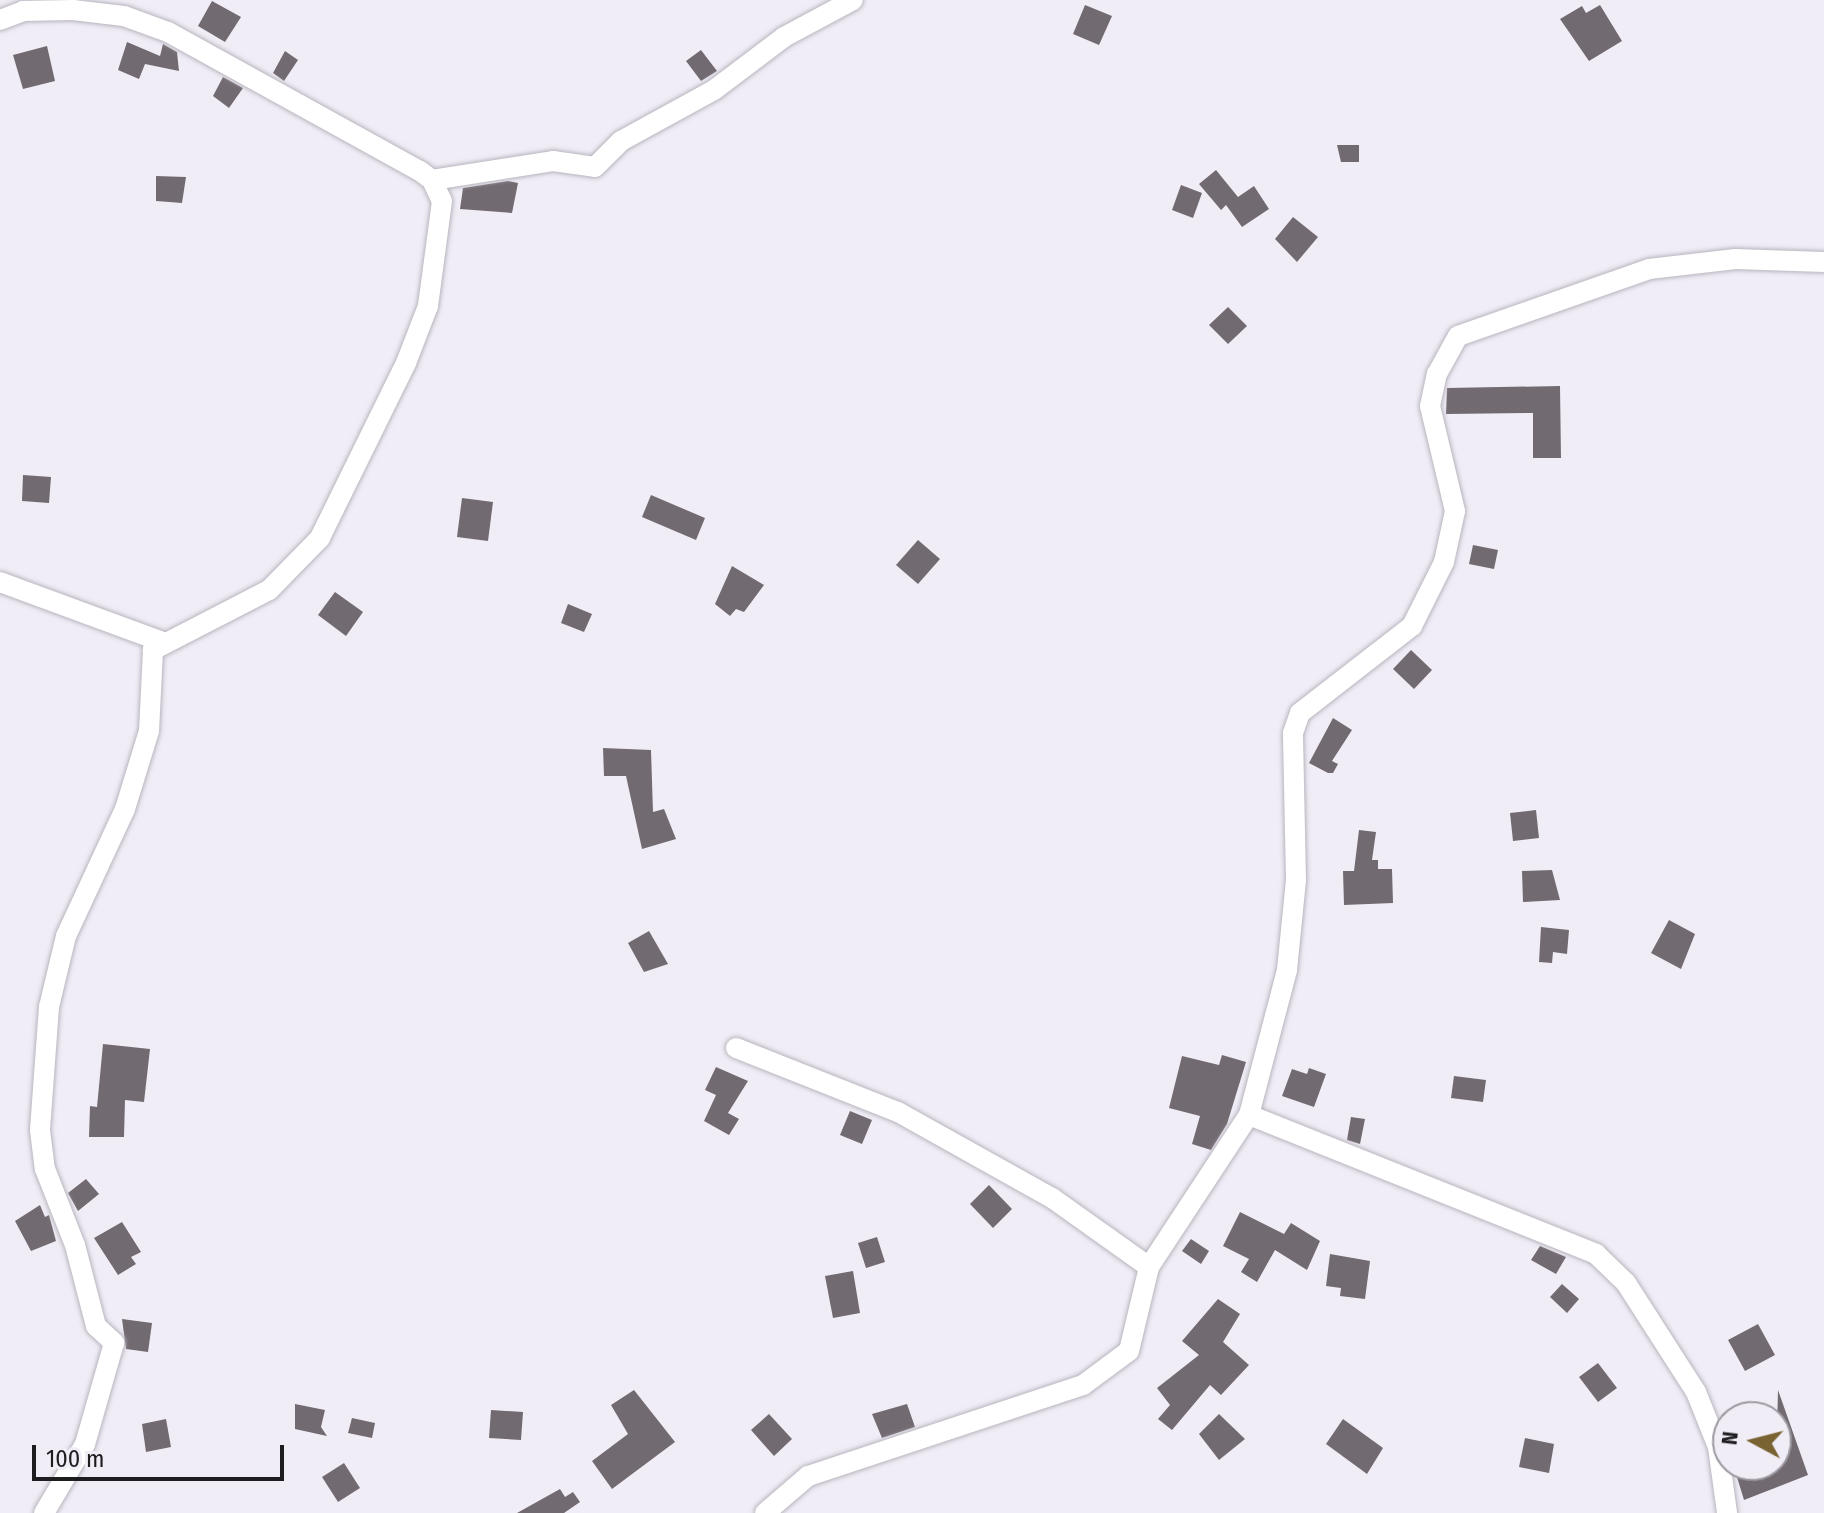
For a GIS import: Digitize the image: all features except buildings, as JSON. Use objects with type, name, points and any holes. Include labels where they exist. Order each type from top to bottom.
[{"type":"street","points":[[432,180],[553,161],[595,167],[621,141],[714,90],[784,37],[853,0]]},
{"type":"street","points":[[0,20],[23,11],[73,10],[124,16],[168,32],[432,180],[442,201],[428,306],[320,538],[269,590],[163,642],[153,650],[149,731],[125,809],[66,936],[49,1007],[40,1130],[45,1169],[75,1245],[96,1326],[114,1343],[85,1444],[44,1513]]},
{"type":"street","points":[[765,1513],[808,1476],[1083,1385],[1110,1370],[1129,1351],[1149,1267],[1249,1115],[1287,970],[1296,880],[1293,733],[1309,702],[1412,626],[1444,562],[1455,511],[1430,406],[1437,374],[1458,336],[1649,269],[1735,259],[1824,262]]},
{"type":"street","points":[[0,582],[163,642]]},
{"type":"street","points":[[736,1048],[898,1112],[1052,1198],[1149,1267]]},
{"type":"street","points":[[1249,1115],[1596,1254],[1626,1283],[1696,1392],[1718,1447],[1727,1513]]}]
